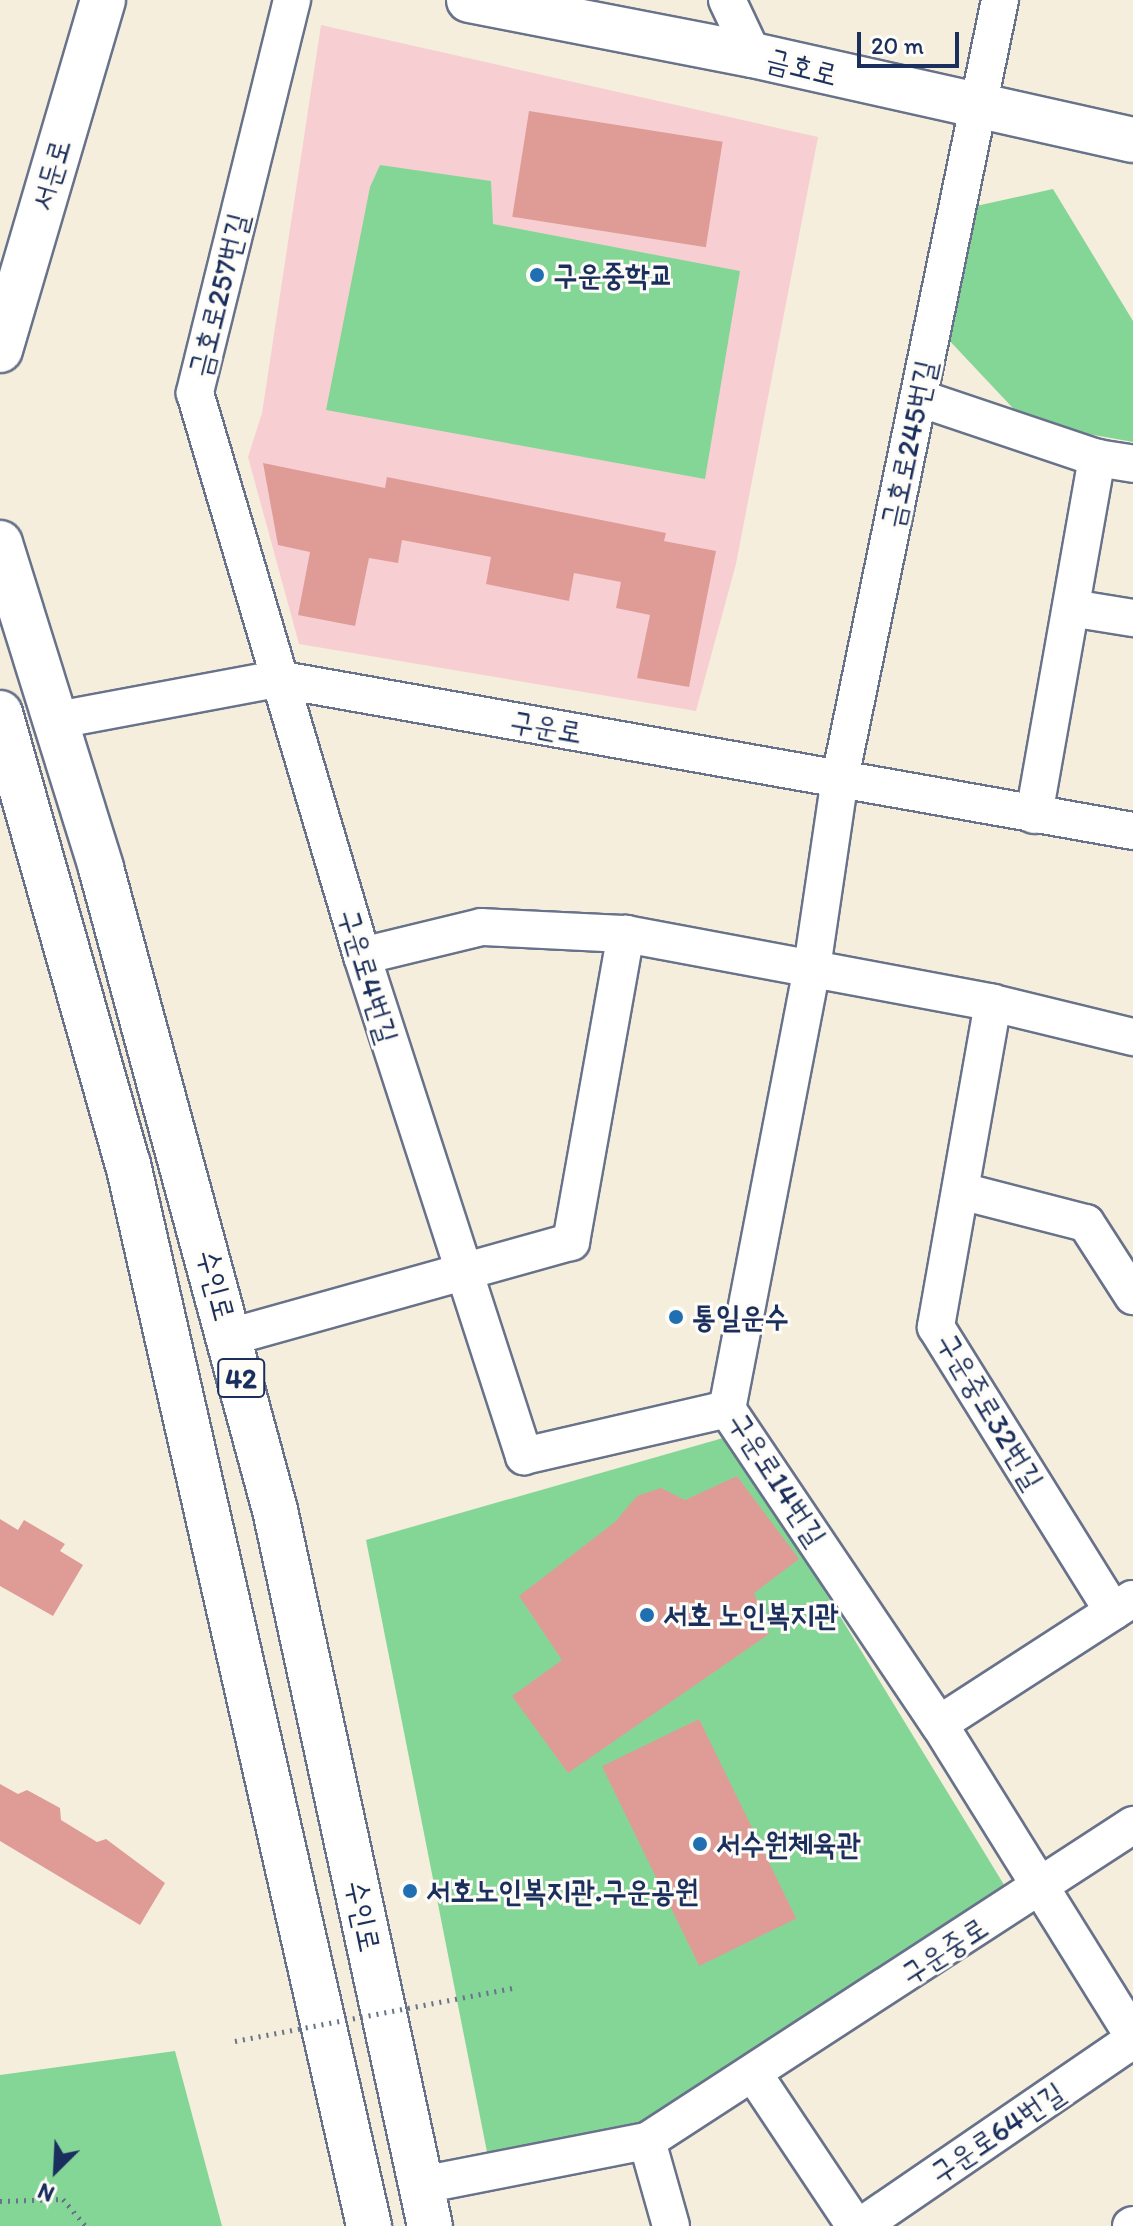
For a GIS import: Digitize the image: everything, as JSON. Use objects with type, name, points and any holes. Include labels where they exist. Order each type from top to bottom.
[{"type":"main road","name":"서둔로","points":[[0,350],[103,0]]},
{"type":"main road","name":"금호로","points":[[469,0],[753,55],[978,109],[1133,140]]},
{"type":"main road","name":"수인로","points":[[0,543],[58,720],[230,1337],[275,1510],[426,2206]]},
{"type":"main road","name":"수인로","points":[[0,715],[16,804],[128,1164],[369,2226]]},
{"type":"main road","points":[[0,715],[58,720]]},
{"type":"street","name":"금호로257번길","points":[[277,679],[195,393],[292,0]]},
{"type":"street","points":[[727,0],[753,55]]},
{"type":"street","name":"금호로245번길","points":[[840,778],[1000,0]]},
{"type":"street","points":[[919,398],[1097,458],[1133,464]]},
{"type":"street","points":[[1034,815],[1097,458]]},
{"type":"street","points":[[1071,608],[1133,618]]},
{"type":"street","name":"구운로","points":[[58,720],[277,679],[1133,831]]},
{"type":"street","name":"구운로4번길","points":[[277,679],[461,1272],[524,1456],[727,1409]]},
{"type":"street","name":"구운로14번길","points":[[840,778],[812,968],[727,1409],[939,1724],[1039,1890]]},
{"type":"street","points":[[362,956],[482,927],[626,934],[993,1003],[1133,1037]]},
{"type":"street","points":[[230,1337],[571,1242],[626,934]]},
{"type":"street","name":"구운중로32번길","points":[[993,1003],[936,1327],[1123,1604]]},
{"type":"street","points":[[961,1191],[1086,1223],[1133,1296]]},
{"type":"street","points":[[939,1724],[1123,1604]]},
{"type":"street","name":"구운중로","points":[[426,2206],[647,2141],[1039,1890],[1133,1825]]},
{"type":"street","name":"구운로64번길","points":[[858,2226],[1133,2038],[1039,1890]]},
{"type":"street","points":[[753,2073],[858,2226]]},
{"type":"street","points":[[647,2141],[671,2226]]},
{"type":"path","points":[[235,2041],[514,1988]]},
{"type":"path","points":[[0,2201],[63,2199],[86,2226]]},
{"type":"shaded area","name":"구운중학교","points":[[321,25],[818,137],[736,564],[696,711],[299,644],[248,457],[262,413]]},
{"type":"green space","points":[[380,165],[491,181],[493,224],[740,271],[705,479],[326,410],[370,187]]},
{"type":"green space","points":[[1053,189],[1133,321],[1133,442],[1027,423],[946,337],[967,208]]},
{"type":"green space","points":[[730,1436],[1006,1888],[642,2124],[488,2157],[366,1540]]},
{"type":"green space","points":[[175,2051],[222,2226],[0,2226],[0,2075]]},
{"type":"building","points":[[529,111],[723,142],[706,247],[512,217]]},
{"type":"building","points":[[263,463],[385,488],[387,477],[666,533],[664,541],[716,551],[689,687],[637,678],[650,615],[616,608],[621,582],[574,573],[569,601],[486,584],[491,557],[402,540],[398,563],[369,558],[355,626],[298,615],[310,552],[278,545]]},
{"type":"building","name":"서호 노인복지관","points":[[737,1476],[799,1559],[754,1593],[769,1634],[568,1773],[512,1696],[562,1660],[519,1596],[615,1522],[637,1496],[661,1488],[685,1500]]},
{"type":"building","points":[[0,1519],[18,1530],[24,1520],[65,1544],[60,1551],[83,1565],[53,1616],[0,1586]]},
{"type":"building","name":"서수원체육관","points":[[699,1719],[796,1919],[699,1966],[602,1766]]},
{"type":"building","points":[[0,1784],[18,1794],[27,1790],[60,1808],[61,1820],[97,1842],[106,1839],[165,1883],[140,1925],[0,1841]]},
{"type":"place","name":"구운중학교","points":[[537,275]]},
{"type":"place","name":"통일운수","points":[[676,1317]]},
{"type":"place","name":"서호 노인복지관","points":[[647,1615]]},
{"type":"place","name":"서수원체육관","points":[[700,1844]]},
{"type":"place","name":"서호노인복지관.구운공원","points":[[410,1891]]}]
